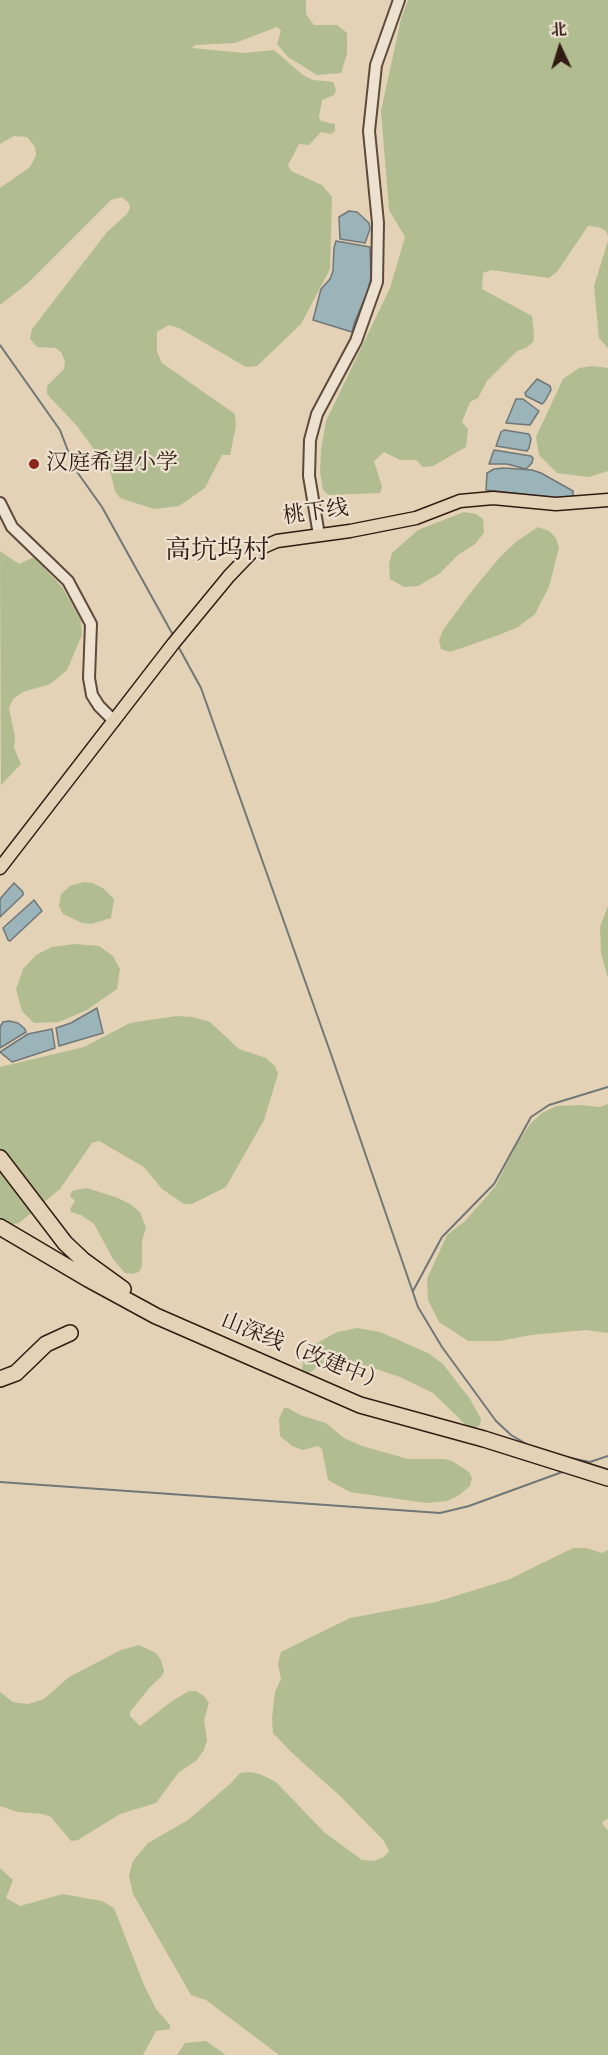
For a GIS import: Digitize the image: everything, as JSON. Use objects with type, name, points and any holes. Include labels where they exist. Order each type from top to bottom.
[{"type":"highway","points":[[0,1158],[49,1224],[83,1260],[130,1293],[212,1341]]},
{"type":"highway","name":"山深线（改建中）","points":[[0,1227],[156,1316],[360,1405],[484,1439],[608,1478]]},
{"type":"highway","points":[[0,1379],[16,1372],[46,1344],[70,1333]]},
{"type":"main road","name":"桃下线","points":[[0,868],[180,637],[252,552],[277,541],[416,518],[460,501],[480,498],[556,504],[608,500]]},
{"type":"street","points":[[319,535],[309,476],[310,440],[317,414],[356,341],[377,282],[378,223],[369,131],[376,65],[399,0]]},
{"type":"street","points":[[0,503],[12,527],[68,581],[91,624],[88,678],[92,695],[114,722]]},
{"type":"green space","points":[[0,0],[306,0],[306,14],[314,25],[337,25],[347,33],[347,54],[341,73],[317,75],[288,57],[277,44],[281,31],[277,27],[235,43],[195,45],[192,48],[244,53],[274,50],[303,75],[313,80],[333,82],[336,90],[334,95],[322,100],[319,117],[321,121],[335,124],[335,131],[331,134],[321,132],[309,145],[299,144],[288,165],[291,171],[322,185],[332,197],[330,269],[301,324],[257,366],[246,367],[179,328],[169,325],[157,332],[157,352],[162,363],[235,414],[236,426],[230,455],[222,455],[205,488],[179,506],[154,509],[120,498],[115,491],[110,471],[77,426],[47,394],[47,386],[64,369],[65,361],[61,352],[56,348],[37,347],[30,339],[32,329],[107,232],[127,214],[130,208],[129,203],[122,197],[111,200],[28,283],[0,305],[0,188],[30,167],[36,155],[35,147],[27,137],[14,136],[0,144]]},
{"type":"green space","points":[[408,0],[608,0],[608,236],[606,231],[598,227],[588,226],[557,272],[549,278],[491,270],[483,273],[482,289],[532,316],[534,335],[533,342],[517,351],[487,381],[478,398],[470,402],[462,422],[468,429],[466,447],[433,466],[423,467],[416,460],[400,460],[384,452],[374,461],[382,487],[380,493],[328,495],[323,490],[320,472],[326,421],[390,288],[405,237],[389,210],[381,111],[401,19]]},
{"type":"green space","points":[[608,241],[608,348],[599,338],[594,286]]},
{"type":"green space","points":[[593,366],[608,368],[608,471],[589,477],[557,473],[539,455],[536,437],[563,379],[579,368]]},
{"type":"green space","points":[[464,512],[476,514],[483,519],[484,533],[475,544],[458,555],[439,574],[418,586],[404,587],[390,579],[389,564],[392,553],[418,530]]},
{"type":"green space","points":[[538,527],[549,531],[556,538],[559,548],[549,587],[535,614],[518,627],[499,635],[450,652],[441,649],[439,640],[443,630],[475,587],[500,557],[517,541]]},
{"type":"green space","points":[[0,551],[19,564],[34,557],[62,587],[81,620],[82,635],[67,670],[50,684],[23,692],[13,699],[9,708],[15,737],[14,748],[21,764],[1,785]]},
{"type":"green space","points":[[84,882],[93,883],[104,889],[114,899],[111,918],[91,924],[82,923],[63,914],[59,906],[61,894],[70,886]]},
{"type":"green space","points":[[608,906],[608,978],[601,953],[600,927]]},
{"type":"green space","points":[[75,944],[99,946],[113,956],[120,969],[117,989],[87,1010],[59,1022],[34,1023],[22,1011],[16,989],[23,969],[36,955],[52,947]]},
{"type":"green space","points":[[177,1016],[210,1022],[239,1049],[266,1058],[275,1066],[278,1074],[264,1120],[226,1187],[192,1204],[184,1204],[162,1189],[144,1167],[99,1141],[92,1143],[60,1189],[19,1223],[6,1225],[0,1219],[0,1067],[84,1047],[130,1023]]},
{"type":"green space","points":[[608,1104],[608,1333],[586,1330],[531,1335],[500,1341],[468,1341],[439,1322],[428,1300],[427,1279],[447,1235],[465,1221],[495,1187],[530,1124],[542,1113],[556,1106],[600,1107]]},
{"type":"green space","points":[[87,1188],[118,1198],[140,1212],[146,1228],[142,1241],[142,1266],[139,1272],[125,1273],[113,1259],[94,1224],[81,1215],[71,1212],[70,1209],[75,1201],[70,1196],[72,1191]]},
{"type":"green space","points":[[357,1328],[380,1332],[428,1353],[443,1364],[470,1399],[481,1419],[480,1425],[473,1429],[464,1423],[433,1393],[400,1377],[350,1360],[320,1364],[307,1373],[302,1370],[303,1360],[312,1346],[337,1332]]},
{"type":"green space","points":[[284,1408],[326,1423],[344,1438],[362,1446],[408,1459],[452,1461],[469,1472],[472,1478],[470,1486],[458,1496],[447,1501],[426,1503],[350,1492],[328,1480],[322,1449],[318,1446],[303,1450],[292,1446],[280,1436],[279,1419]]},
{"type":"green space","points":[[573,1548],[586,1548],[602,1553],[608,1550],[608,1819],[603,1821],[603,1825],[608,1830],[608,2055],[279,2055],[206,2000],[191,1995],[133,1894],[129,1875],[133,1861],[148,1843],[188,1820],[240,1773],[260,1774],[276,1782],[324,1832],[362,1860],[374,1861],[384,1857],[389,1851],[384,1841],[341,1797],[273,1733],[275,1692],[281,1679],[278,1664],[281,1652],[350,1618],[436,1602],[510,1579]]},
{"type":"green space","points":[[139,1645],[156,1653],[164,1671],[130,1712],[130,1716],[140,1726],[189,1691],[196,1691],[204,1696],[209,1703],[204,1720],[207,1740],[204,1750],[196,1761],[179,1772],[156,1803],[120,1814],[78,1840],[71,1841],[51,1817],[43,1814],[17,1812],[0,1806],[0,1692],[13,1702],[28,1704],[44,1699],[69,1677],[121,1650]]},
{"type":"green space","points":[[0,1868],[13,1880],[6,1898],[20,1906],[63,1894],[102,1901],[114,1908],[144,1985],[156,2009],[170,2025],[170,2029],[156,2031],[143,2055],[0,2055]]},
{"type":"green space","points":[[206,2041],[226,2055],[177,2055],[185,2043]]},
{"type":"water","points":[[349,211],[357,212],[369,223],[370,229],[365,243],[340,239],[339,217]]},
{"type":"water","points":[[336,241],[370,247],[371,277],[352,332],[313,320],[321,289],[330,279],[333,271]]},
{"type":"water","points":[[537,379],[550,386],[551,390],[542,404],[526,396],[525,393]]},
{"type":"water","points":[[516,399],[523,399],[539,411],[530,425],[506,423]]},
{"type":"water","points":[[504,430],[529,434],[531,439],[527,451],[496,446]]},
{"type":"water","points":[[494,450],[531,456],[532,463],[526,469],[507,464],[489,464]]},
{"type":"water","points":[[504,468],[541,473],[573,491],[573,496],[567,499],[486,490],[487,473],[494,469]]},
{"type":"water","points":[[14,883],[23,895],[0,917],[0,899]]},
{"type":"water","points":[[34,900],[42,911],[10,941],[8,940],[3,928]]},
{"type":"water","points":[[97,1008],[103,1033],[59,1046],[56,1028],[71,1023]]},
{"type":"water","points":[[3,1022],[18,1023],[26,1032],[0,1048],[0,1027]]},
{"type":"water","points":[[52,1029],[55,1048],[12,1062],[0,1052],[28,1034]]},
{"type":"waterway","points":[[0,345],[60,430],[75,469],[102,507],[173,635]]},
{"type":"waterway","points":[[178,646],[201,688],[418,1307],[442,1347],[496,1421],[511,1435],[530,1446]]},
{"type":"waterway","points":[[413,1291],[442,1237],[494,1184],[531,1117],[549,1105],[608,1087]]},
{"type":"waterway","points":[[561,1456],[590,1462]]},
{"type":"waterway","points":[[584,1464],[608,1456]]},
{"type":"waterway","points":[[0,1482],[440,1513],[469,1506],[565,1471]]},
{"type":"place","name":"汉庭希望小学","points":[[34,464]]},
{"type":"district","name":"高坑坞村","points":[[217,553]]}]
